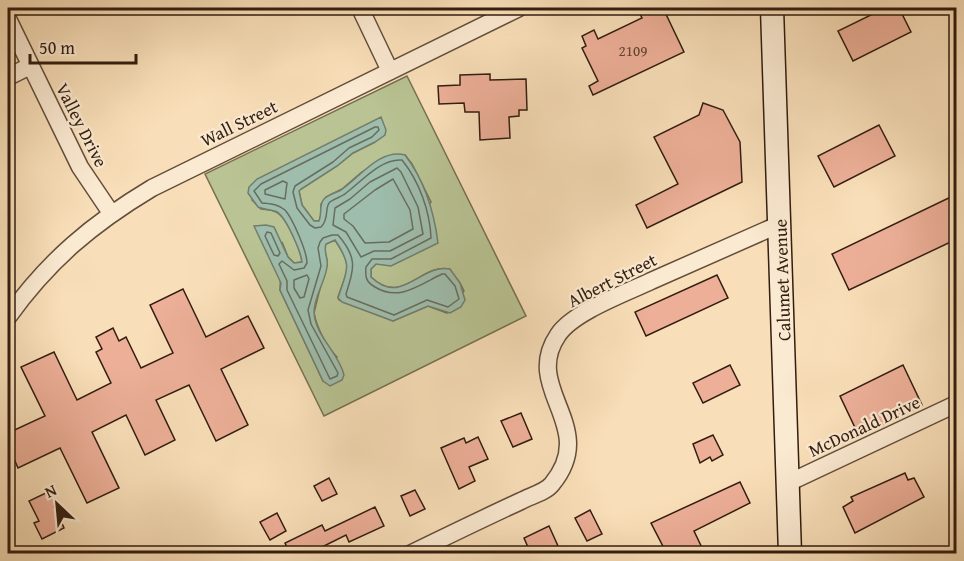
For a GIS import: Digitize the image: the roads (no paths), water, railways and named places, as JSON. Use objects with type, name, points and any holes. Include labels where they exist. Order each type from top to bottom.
[{"type":"main road","name":"Calumet Avenue","points":[[772,8],[790,554]]},
{"type":"street","points":[[360,8],[390,71]]},
{"type":"street","name":"Wall Street","points":[[8,317],[21,299],[72,244],[111,213],[152,188],[519,8]]},
{"type":"street","name":"Valley Drive","points":[[8,19],[80,167],[111,213]]},
{"type":"street","points":[[8,77],[30,66]]},
{"type":"street","name":"Albert Street","points":[[410,554],[551,486],[568,456],[569,443],[567,429],[547,375],[548,359],[558,334],[569,324],[609,300],[780,224]]},
{"type":"street","name":"McDonald Drive","points":[[788,483],[957,405]]},
{"type":"water","points":[[381,117],[386,130],[385,135],[353,153],[301,189],[299,191],[302,205],[314,221],[319,221],[322,201],[326,197],[341,190],[379,160],[396,154],[405,155],[428,197],[438,243],[391,266],[376,264],[371,269],[371,277],[382,285],[392,288],[402,286],[430,272],[450,269],[460,283],[465,300],[461,307],[450,313],[428,306],[393,321],[342,302],[338,298],[346,274],[346,263],[335,240],[326,244],[327,267],[316,301],[315,321],[344,375],[342,380],[330,386],[323,381],[280,290],[281,283],[254,226],[274,227],[288,257],[294,263],[302,262],[296,243],[281,215],[275,211],[258,207],[248,193],[249,187],[257,179]]}]
